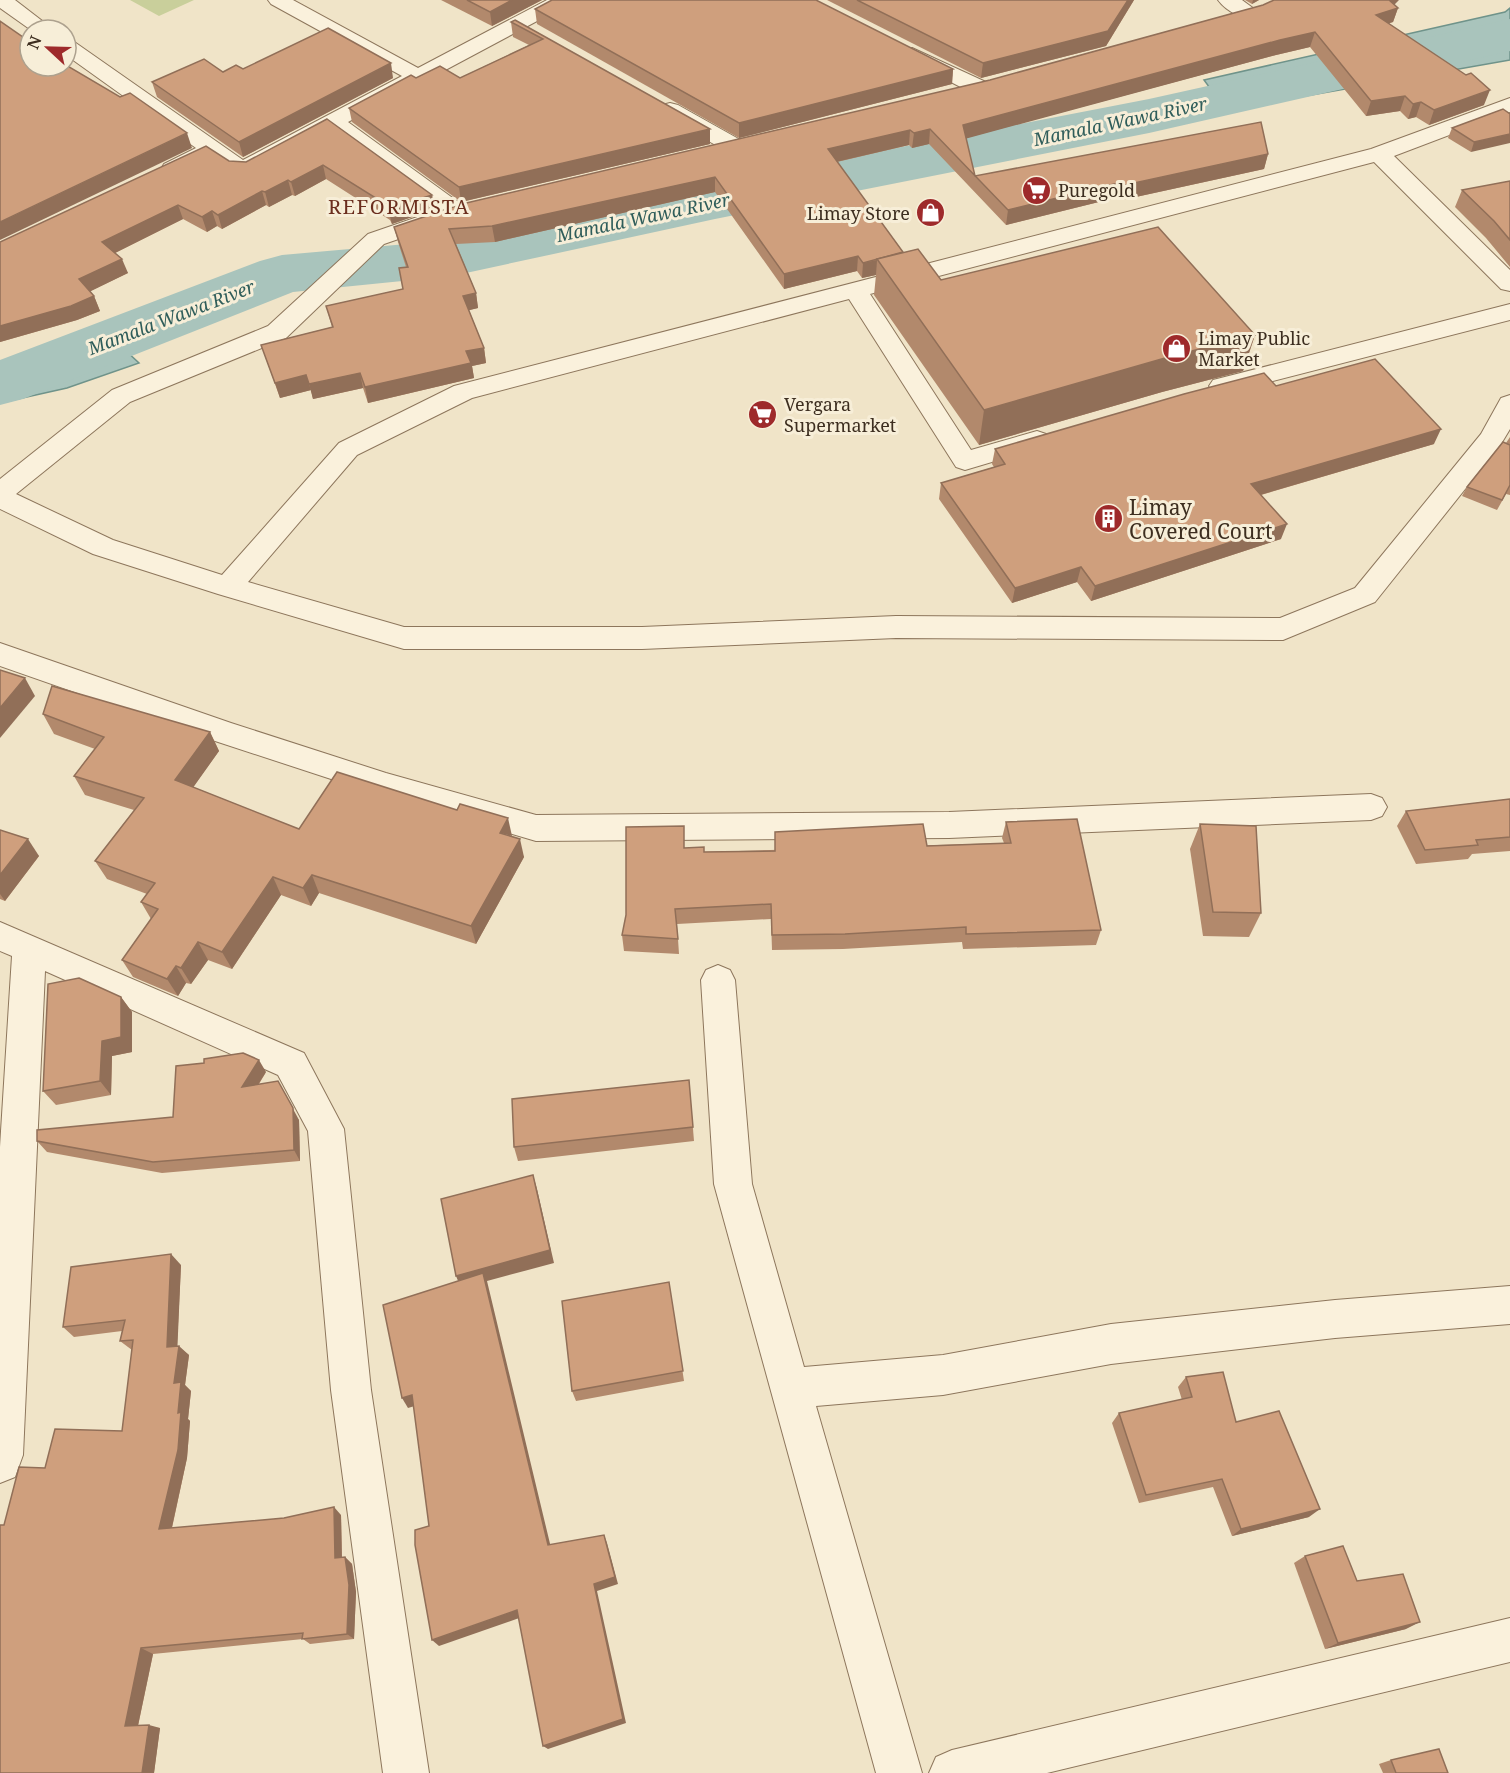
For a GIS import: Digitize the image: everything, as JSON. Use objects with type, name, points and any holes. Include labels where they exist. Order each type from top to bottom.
[{"type":"street","points":[[2,0],[28,18]]},
{"type":"street","points":[[278,0],[417,76]]},
{"type":"street","points":[[78,53],[242,169],[562,0]]},
{"type":"street","points":[[1228,0],[1251,14]]},
{"type":"street","points":[[1219,23],[1251,14],[1270,5]]},
{"type":"street","points":[[517,24],[537,36]]},
{"type":"street","points":[[898,46],[980,88]]},
{"type":"street","points":[[945,96],[1002,82]]},
{"type":"street","points":[[653,100],[736,147]]},
{"type":"street","points":[[228,587],[348,449],[463,392],[1379,154],[1510,105]]},
{"type":"street","points":[[332,122],[457,212]]},
{"type":"street","points":[[701,155],[760,141]]},
{"type":"street","points":[[149,180],[213,149]]},
{"type":"street","points":[[1379,154],[1510,284]]},
{"type":"street","points":[[480,207],[376,238],[278,332],[121,396],[0,496],[103,547],[228,587],[404,638],[642,638],[896,627],[1283,629],[1365,595],[1492,438],[1510,404]]},
{"type":"street","points":[[856,291],[965,461],[1057,434]]},
{"type":"street","points":[[1194,394],[1510,312]]},
{"type":"street","points":[[0,654],[386,785],[536,828],[949,825],[1371,807]]},
{"type":"street","points":[[0,1462],[17,1202],[15,942],[291,1064],[326,1129],[351,1390],[406,1773]]},
{"type":"street","points":[[718,980],[733,1184],[898,1773]]},
{"type":"street","points":[[792,1388],[943,1375],[1111,1344],[1335,1319],[1510,1305]]},
{"type":"street","points":[[952,1773],[1510,1640]]},
{"type":"green space","points":[[130,0],[194,0],[159,16]]},
{"type":"water","points":[[1510,8],[1510,60],[1226,110],[1204,80],[1505,12]]},
{"type":"water","points":[[99,326],[139,363],[67,388],[0,403],[0,367]]},
{"type":"building","points":[[467,0],[512,0],[490,12]]},
{"type":"building","points":[[552,0],[816,0],[953,69],[739,123],[535,9]]},
{"type":"building","points":[[857,0],[1128,0],[1108,31],[983,63]]},
{"type":"building","points":[[1274,0],[1389,0],[1398,8],[1376,15],[1466,75],[1471,73],[1490,90],[1434,110],[1421,102],[1413,104],[1405,96],[1371,101],[1315,32],[963,125],[975,176],[930,129],[914,133],[910,130],[828,149],[903,252],[863,263],[858,256],[784,274],[715,177],[492,226],[449,229],[476,293],[463,296],[484,348],[466,351],[471,363],[365,387],[360,373],[309,384],[306,375],[275,383],[261,345],[333,327],[326,306],[403,289],[399,268],[408,267],[394,227],[462,204],[990,80],[1263,5]]},
{"type":"building","points":[[515,20],[710,129],[459,187],[349,108],[411,75],[416,78],[440,66],[460,78],[543,39],[511,22]]},
{"type":"building","points":[[0,21],[18,34],[18,78],[78,78],[78,72],[120,97],[130,93],[187,133],[0,222]]},
{"type":"building","points":[[328,28],[391,63],[239,142],[152,82],[204,59],[223,72],[236,65],[243,69]]},
{"type":"building","points":[[1503,109],[1510,114],[1510,134],[1474,142],[1452,128]]},
{"type":"building","points":[[327,119],[432,195],[388,209],[387,205],[323,165],[291,182],[288,180],[265,192],[262,191],[218,215],[212,211],[202,217],[178,205],[102,242],[122,259],[79,279],[94,296],[71,306],[0,326],[0,242],[206,146],[229,161],[246,162]]},
{"type":"building","points":[[1261,122],[1268,154],[1125,185],[1122,182],[1008,210],[975,176]]},
{"type":"building","points":[[1510,181],[1510,240],[1462,190]]},
{"type":"building","points":[[1158,227],[1255,335],[1172,356],[984,410],[877,259],[918,249],[941,280]]},
{"type":"building","points":[[1375,359],[1441,429],[1251,484],[1287,524],[1095,586],[1081,567],[1015,588],[941,483],[1005,464],[995,449],[1184,394],[1264,373],[1276,386]]},
{"type":"building","points":[[1503,442],[1510,445],[1510,485],[1502,500],[1467,487]]},
{"type":"building","points":[[0,670],[25,678],[0,708]]},
{"type":"building","points":[[52,686],[210,732],[175,780],[299,829],[337,772],[457,810],[460,804],[508,818],[500,833],[520,839],[471,926],[312,875],[303,888],[273,877],[222,952],[198,942],[181,968],[176,966],[167,979],[122,960],[158,909],[141,902],[155,883],[95,861],[144,798],[74,776],[104,737],[43,714]]},
{"type":"building","points":[[1510,799],[1510,837],[1476,840],[1478,845],[1425,850],[1406,811]]},
{"type":"building","points":[[1077,819],[1101,930],[966,934],[966,927],[845,934],[772,935],[771,904],[675,909],[678,939],[622,935],[626,915],[626,827],[684,826],[684,848],[704,847],[704,852],[775,851],[775,832],[923,824],[927,846],[1011,843],[1006,822]]},
{"type":"building","points":[[1200,824],[1256,826],[1261,913],[1213,912]]},
{"type":"building","points":[[0,830],[28,839],[0,875]]},
{"type":"building","points":[[79,978],[121,997],[121,1037],[102,1041],[100,1081],[43,1091],[48,984]]},
{"type":"building","points":[[243,1053],[259,1060],[242,1087],[278,1081],[293,1108],[294,1150],[153,1162],[37,1141],[37,1130],[173,1117],[176,1066],[204,1063],[204,1059]]},
{"type":"building","points":[[689,1080],[693,1127],[514,1147],[512,1099]]},
{"type":"building","points":[[533,1175],[550,1250],[456,1276],[441,1199]]},
{"type":"building","points":[[171,1254],[167,1347],[179,1346],[174,1383],[181,1382],[178,1413],[181,1412],[178,1450],[159,1529],[284,1518],[334,1507],[335,1558],[345,1557],[349,1585],[347,1634],[302,1639],[303,1633],[141,1648],[125,1726],[149,1725],[142,1773],[0,1773],[0,1525],[4,1525],[19,1467],[45,1468],[55,1429],[122,1431],[133,1340],[120,1341],[125,1320],[63,1327],[71,1267]]},
{"type":"building","points":[[483,1273],[548,1545],[604,1535],[615,1577],[594,1584],[623,1719],[543,1746],[517,1610],[432,1640],[415,1545],[415,1530],[429,1526],[412,1395],[402,1398],[383,1305]]},
{"type":"building","points":[[669,1282],[683,1371],[572,1391],[562,1301]]},
{"type":"building","points":[[1223,1372],[1236,1422],[1279,1411],[1320,1509],[1241,1529],[1222,1479],[1146,1495],[1119,1413],[1192,1397],[1186,1377]]},
{"type":"building","points":[[1343,1546],[1357,1581],[1403,1574],[1420,1622],[1338,1643],[1305,1556]]},
{"type":"building","points":[[1439,1749],[1448,1773],[1396,1773],[1391,1760]]},
{"type":"waterway","name":"Mamala Wawa River","points":[[0,384],[282,274],[452,258],[715,201],[1149,116],[1510,35]]},
{"type":"place","name":"Puregold","points":[[1037,190]]},
{"type":"place","name":"Limay Store","points":[[931,213]]},
{"type":"place","name":"Limay Public Market","points":[[1177,348]]},
{"type":"place","name":"Vergara Supermarket","points":[[763,414]]},
{"type":"place","name":"Limay Covered Court","points":[[1108,519]]},
{"type":"district","name":"REFORMISTA","points":[[399,206]]}]
